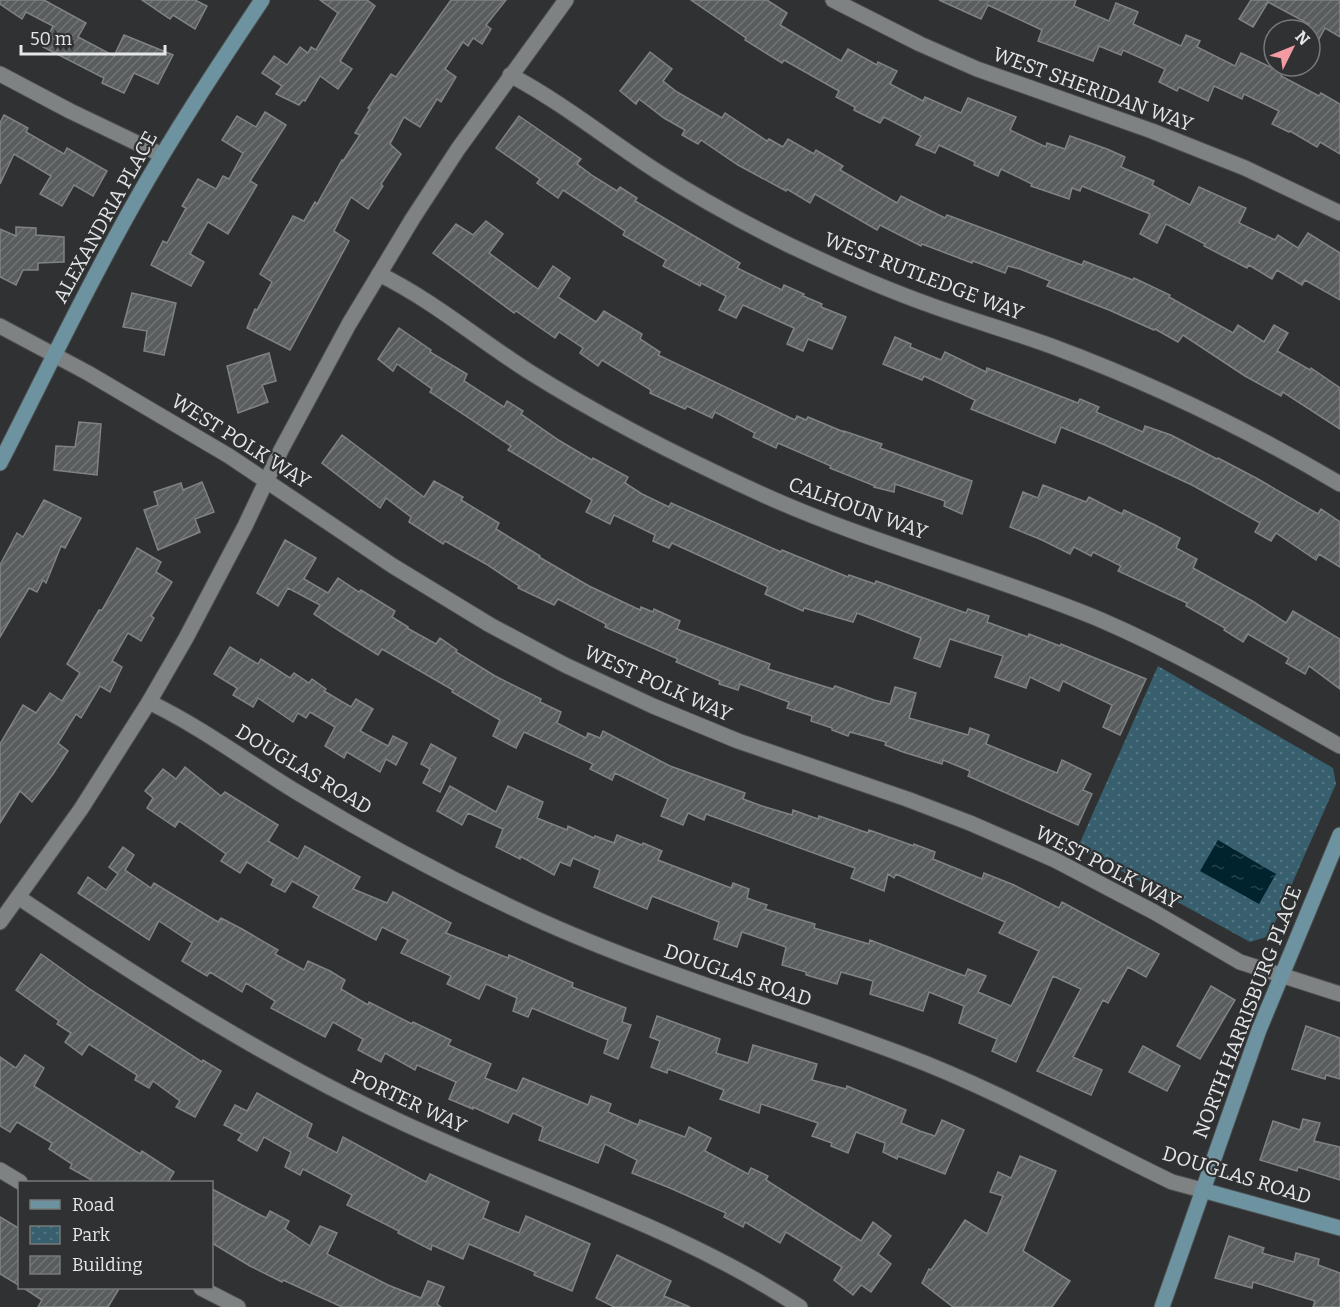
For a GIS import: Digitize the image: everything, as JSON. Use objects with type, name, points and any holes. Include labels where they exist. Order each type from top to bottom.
[{"type":"street","name":"ALEXANDRIA PLACE","points":[[0,463],[135,201],[198,96],[262,0]]},
{"type":"street","points":[[0,922],[81,809],[149,702],[186,638],[245,526],[281,450],[378,274],[458,149],[566,0]]},
{"type":"street","name":"WEST SHERIDAN WAY","points":[[833,0],[920,44],[977,69],[1152,131],[1245,168],[1340,213]]},
{"type":"street","points":[[0,74],[162,155]]},
{"type":"street","name":"WEST RUTLEDGE WAY","points":[[510,75],[545,93],[659,172],[788,244],[882,287],[1055,348],[1179,399],[1298,459],[1340,484]]},
{"type":"street","name":"CALHOUN WAY","points":[[378,274],[411,290],[529,371],[646,439],[770,498],[852,530],[1000,580],[1102,621],[1202,669],[1340,746]]},
{"type":"street","name":"WEST POLK WAY","points":[[0,326],[55,354],[230,456],[393,566],[490,625],[564,665],[653,706],[738,741],[970,823],[1075,871],[1154,912],[1240,962],[1340,994]]},
{"type":"street","name":"DOUGLAS ROAD","points":[[149,702],[184,719],[295,790],[405,854],[517,910],[623,956],[906,1056],[984,1089],[1172,1182],[1340,1228]]},
{"type":"street","name":"NORTH HARRISBURG PLACE","points":[[1162,1307],[1259,1030],[1340,835]]},
{"type":"street","name":"PORTER WAY","points":[[18,897],[223,1029],[305,1075],[470,1153],[621,1214],[693,1247],[800,1307]]},
{"type":"street","points":[[0,1170],[18,1181]]},
{"type":"street","points":[[205,1289],[238,1307]]},
{"type":"green space","points":[[1158,666],[1333,768],[1336,784],[1269,936],[1250,942],[1078,847]]},
{"type":"water","points":[[1218,840],[1276,874],[1259,904],[1200,871]]},
{"type":"building","points":[[0,0],[44,0],[86,23],[78,37],[114,56],[124,35],[173,55],[158,84],[134,73],[124,93],[102,83],[104,78],[43,47],[53,26],[26,12],[22,19],[0,4]]},
{"type":"building","points":[[142,0],[195,0],[207,6],[195,29],[173,15],[170,19]]},
{"type":"building","points":[[320,0],[367,0],[375,6],[340,61],[352,69],[338,89],[320,76],[305,101],[303,100],[299,105],[276,94],[282,86],[262,73],[274,56],[287,65],[300,47],[308,53],[311,47],[316,50],[338,13]]},
{"type":"building","points":[[451,0],[506,0],[486,25],[491,29],[482,44],[473,38],[468,46],[463,42],[445,69],[456,77],[441,102],[437,99],[420,127],[404,117],[390,144],[401,154],[368,209],[351,197],[334,231],[349,241],[290,350],[247,328],[255,309],[257,310],[272,282],[260,274],[293,216],[304,221],[315,202],[317,204],[342,160],[360,135],[355,133],[370,109],[368,108],[391,74],[396,77]]},
{"type":"building","points":[[691,0],[767,0],[787,13],[780,25],[841,61],[848,49],[877,65],[878,62],[897,71],[890,84],[923,101],[925,97],[961,113],[968,98],[1016,117],[1010,130],[1046,147],[1047,143],[1065,149],[1070,136],[1107,149],[1125,157],[1121,167],[1154,181],[1152,185],[1190,205],[1199,187],[1246,208],[1239,223],[1275,240],[1278,235],[1298,248],[1308,233],[1340,253],[1340,300],[1305,280],[1302,285],[1277,270],[1272,279],[1249,265],[1247,268],[1204,246],[1205,244],[1166,224],[1157,243],[1140,234],[1150,214],[1082,186],[1080,191],[1072,188],[1069,199],[1031,186],[1032,184],[1001,169],[998,176],[939,145],[935,153],[916,145],[921,136],[884,117],[880,123],[854,110],[855,107],[836,97],[839,91],[784,60],[782,63],[745,40],[746,38]]},
{"type":"building","points":[[939,0],[1076,0],[1074,6],[1109,21],[1116,3],[1138,12],[1133,24],[1181,46],[1186,35],[1200,41],[1197,47],[1235,66],[1241,53],[1262,63],[1262,78],[1285,78],[1319,96],[1321,93],[1340,104],[1340,154],[1320,142],[1317,147],[1290,131],[1272,124],[1279,111],[1244,94],[1242,99],[1214,86],[1208,101],[1179,87],[1177,91],[1159,82],[1165,69],[1123,50],[1121,55],[1099,46],[1093,61],[1038,41],[1042,30],[988,5],[981,19]]},
{"type":"building","points":[[1251,0],[1340,0],[1340,37],[1325,28],[1322,34],[1322,18],[1298,18],[1268,2],[1253,27],[1239,19]]},
{"type":"building","points":[[650,52],[672,69],[663,81],[677,92],[722,118],[725,113],[767,141],[769,139],[783,147],[788,139],[814,154],[816,150],[843,166],[840,170],[897,203],[901,196],[945,218],[947,215],[1082,265],[1084,261],[1133,280],[1134,278],[1170,295],[1169,297],[1233,333],[1238,325],[1264,342],[1274,325],[1288,333],[1277,351],[1310,370],[1311,368],[1340,388],[1340,429],[1283,392],[1281,396],[1245,376],[1183,335],[1178,342],[1155,329],[1047,286],[1050,281],[1020,269],[1008,266],[1005,273],[922,244],[921,246],[880,225],[877,230],[815,194],[810,203],[738,165],[701,140],[698,144],[682,135],[685,130],[639,99],[636,104],[620,91]]},
{"type":"building","points":[[265,112],[286,125],[250,181],[257,185],[228,234],[208,222],[190,254],[204,262],[191,286],[151,265],[163,241],[167,243],[186,208],[182,206],[198,179],[216,189],[223,176],[229,179],[243,153],[222,140],[237,116],[256,127]]},
{"type":"building","points":[[4,115],[28,128],[26,132],[64,154],[67,148],[107,171],[93,196],[74,185],[62,206],[40,194],[51,176],[14,154],[0,184],[0,123]]},
{"type":"building","points":[[519,116],[581,159],[577,164],[593,176],[617,191],[620,187],[637,198],[635,201],[740,263],[737,268],[782,290],[784,285],[822,304],[821,307],[846,317],[832,349],[808,339],[803,351],[787,344],[794,328],[743,305],[736,318],[719,310],[726,296],[701,283],[700,286],[663,266],[666,260],[623,235],[625,231],[563,190],[558,198],[537,183],[540,179],[496,148]]},
{"type":"building","points":[[486,221],[503,234],[489,253],[538,289],[553,266],[570,278],[558,297],[596,322],[604,311],[642,334],[640,339],[660,352],[658,355],[795,420],[797,416],[806,420],[808,417],[882,444],[880,448],[972,481],[962,514],[944,506],[945,501],[895,484],[894,492],[874,487],[778,443],[776,448],[753,437],[755,433],[715,412],[712,418],[687,406],[685,409],[650,393],[651,390],[602,360],[598,366],[580,353],[583,348],[559,332],[555,338],[516,311],[514,313],[433,253],[456,224],[473,235]]},
{"type":"building","points":[[16,227],[36,228],[36,235],[64,237],[64,262],[38,263],[38,270],[23,270],[16,285],[0,277],[0,229],[16,236]]},
{"type":"building","points":[[132,293],[176,303],[164,355],[144,351],[147,331],[123,327]]},
{"type":"building","points":[[399,328],[431,350],[430,352],[467,374],[464,381],[504,407],[507,401],[523,411],[521,414],[560,441],[592,460],[593,458],[628,477],[625,483],[669,507],[671,503],[781,552],[782,550],[848,577],[849,575],[875,584],[876,581],[966,613],[968,609],[989,616],[987,622],[1028,637],[1029,634],[1060,646],[1061,644],[1146,679],[1120,735],[1103,727],[1112,705],[1063,681],[1059,691],[1030,677],[1026,688],[995,677],[1003,656],[950,639],[940,667],[914,658],[921,638],[857,613],[853,622],[804,608],[803,611],[765,594],[768,587],[672,543],[669,548],[653,541],[655,535],[614,515],[610,524],[586,512],[592,500],[508,450],[511,446],[430,392],[432,389],[397,364],[393,371],[378,359]]},
{"type":"building","points":[[895,337],[911,344],[910,347],[941,360],[945,352],[986,372],[987,368],[1078,403],[1080,399],[1099,407],[1096,412],[1143,432],[1145,426],[1171,435],[1258,479],[1318,514],[1321,509],[1340,522],[1340,567],[1319,554],[1316,560],[1276,533],[1271,541],[1255,532],[1260,523],[1192,485],[1105,445],[1061,427],[1055,443],[971,409],[975,400],[924,376],[922,380],[883,364]]},
{"type":"building","points":[[269,353],[276,381],[262,385],[268,402],[238,413],[227,366]]},
{"type":"building","points":[[79,422],[101,424],[97,475],[54,470],[56,446],[75,447]]},
{"type":"building","points":[[342,435],[424,497],[434,481],[463,497],[461,500],[499,523],[496,529],[539,557],[589,586],[640,610],[641,607],[653,612],[654,609],[680,621],[677,629],[770,664],[768,669],[833,689],[835,686],[874,700],[890,704],[895,687],[916,693],[909,718],[968,735],[970,728],[989,735],[986,744],[1057,773],[1062,760],[1091,774],[1083,790],[1092,794],[1078,825],[968,776],[970,771],[943,760],[942,764],[885,745],[886,742],[850,732],[848,736],[811,721],[812,716],[787,708],[789,702],[740,684],[738,690],[719,684],[720,681],[676,662],[678,659],[605,627],[606,624],[558,599],[554,605],[518,588],[519,586],[486,564],[445,541],[443,544],[409,522],[411,517],[386,498],[380,508],[322,463]]},
{"type":"building","points":[[202,482],[214,512],[195,519],[200,532],[158,550],[144,510],[158,505],[154,492],[181,483],[183,490]]},
{"type":"building","points":[[1043,485],[1086,502],[1089,497],[1122,514],[1124,510],[1155,525],[1180,538],[1176,548],[1197,559],[1193,568],[1286,623],[1293,611],[1340,639],[1340,689],[1309,666],[1305,674],[1286,663],[1289,658],[1248,634],[1243,642],[1224,630],[1225,628],[1186,606],[1187,603],[1118,571],[1121,566],[1093,552],[1091,556],[1074,547],[1070,554],[1010,527],[1023,492],[1038,498]]},
{"type":"building","points":[[44,500],[81,518],[65,548],[61,546],[46,583],[43,580],[37,592],[29,588],[0,637],[0,565],[17,533],[23,537]]},
{"type":"building","points":[[285,540],[316,558],[304,579],[328,593],[338,578],[359,592],[361,590],[395,611],[392,617],[407,628],[436,644],[440,638],[457,650],[456,652],[495,676],[541,699],[540,702],[561,712],[557,723],[586,738],[588,733],[600,738],[603,731],[670,766],[745,793],[743,799],[762,806],[792,815],[793,810],[818,819],[819,816],[868,833],[869,830],[914,846],[914,844],[935,852],[933,859],[982,879],[984,873],[1014,885],[1059,908],[1062,902],[1159,954],[1146,977],[1128,967],[1108,1003],[1103,1000],[1073,1057],[1102,1070],[1091,1095],[1037,1071],[1081,989],[1053,976],[1016,1062],[992,1051],[997,1039],[959,1023],[964,1006],[929,992],[923,1011],[870,994],[873,981],[841,972],[837,984],[806,975],[806,972],[782,965],[786,947],[742,932],[737,947],[714,939],[719,922],[652,896],[647,909],[594,887],[600,870],[573,858],[570,866],[560,862],[554,875],[520,856],[520,859],[496,847],[503,829],[468,813],[462,825],[437,811],[450,786],[496,812],[508,786],[543,802],[537,818],[567,830],[568,826],[594,838],[595,836],[614,843],[617,835],[642,845],[643,843],[662,851],[658,860],[731,888],[733,883],[749,889],[747,898],[767,905],[765,909],[815,924],[814,928],[869,944],[870,940],[965,976],[968,969],[986,976],[978,992],[1011,1006],[1039,951],[999,933],[1005,922],[896,874],[894,878],[888,874],[884,891],[851,878],[855,868],[706,814],[704,820],[688,813],[683,825],[661,816],[668,799],[615,773],[612,780],[590,769],[593,764],[524,732],[516,748],[493,736],[500,720],[382,649],[378,655],[338,630],[314,614],[320,605],[288,588],[278,606],[257,593]]},
{"type":"building","points":[[137,548],[161,562],[156,572],[172,582],[151,616],[154,618],[141,641],[128,633],[112,661],[122,667],[110,692],[100,686],[81,718],[76,714],[58,743],[68,751],[53,774],[32,802],[20,791],[0,823],[0,744],[23,705],[36,713],[50,693],[62,701],[80,673],[67,664],[99,610],[102,610]]},
{"type":"building","points":[[230,647],[258,664],[261,659],[290,678],[294,673],[309,683],[312,679],[326,689],[324,691],[351,707],[356,699],[373,709],[360,731],[388,746],[393,736],[407,743],[396,765],[386,759],[380,772],[347,752],[344,758],[325,746],[335,727],[310,712],[306,718],[298,713],[293,722],[258,698],[253,707],[233,695],[237,688],[214,674]]},
{"type":"building","points":[[431,744],[456,758],[440,792],[423,783],[430,769],[421,764]]},
{"type":"building","points":[[185,767],[221,796],[225,792],[278,825],[268,841],[298,859],[305,846],[360,877],[353,889],[387,903],[393,892],[451,923],[446,933],[508,958],[509,955],[573,983],[572,987],[626,1008],[622,1022],[631,1025],[618,1059],[604,1053],[608,1040],[532,1008],[528,1017],[513,1011],[517,998],[486,984],[479,999],[447,984],[451,976],[401,953],[408,940],[382,927],[376,940],[313,907],[319,896],[292,881],[285,892],[271,885],[274,879],[247,862],[240,873],[221,861],[226,854],[179,821],[175,827],[147,808],[153,798],[145,791],[163,769],[176,779]]},
{"type":"building","points":[[123,847],[134,855],[125,870],[151,888],[154,883],[218,922],[221,918],[242,929],[278,950],[275,954],[304,970],[308,961],[330,971],[345,980],[341,989],[368,1005],[369,1002],[412,1024],[413,1022],[451,1040],[448,1045],[491,1064],[485,1078],[517,1091],[523,1078],[588,1105],[591,1096],[611,1104],[608,1112],[638,1125],[640,1120],[685,1137],[689,1127],[711,1138],[705,1151],[748,1174],[751,1168],[768,1176],[766,1180],[861,1241],[873,1222],[891,1236],[878,1254],[891,1264],[871,1292],[861,1285],[853,1295],[834,1280],[842,1267],[786,1232],[780,1243],[745,1222],[743,1227],[724,1217],[726,1213],[632,1173],[637,1160],[605,1144],[598,1163],[539,1140],[543,1127],[513,1113],[508,1123],[449,1099],[456,1082],[417,1065],[415,1070],[385,1053],[381,1062],[358,1050],[363,1039],[333,1022],[325,1037],[271,1008],[275,1001],[246,983],[242,992],[210,972],[207,976],[182,961],[192,943],[159,921],[149,940],[78,893],[88,877],[106,890],[118,874],[109,867]]},
{"type":"building","points":[[41,954],[91,990],[202,1062],[203,1060],[221,1071],[195,1117],[176,1107],[180,1101],[153,1081],[149,1088],[135,1080],[137,1075],[89,1044],[82,1055],[65,1042],[71,1033],[57,1024],[59,1021],[16,990]]},
{"type":"building","points":[[1211,986],[1235,1000],[1200,1059],[1177,1046]]},
{"type":"building","points":[[657,1016],[720,1039],[716,1053],[748,1063],[753,1045],[817,1064],[812,1080],[846,1089],[847,1086],[906,1110],[901,1123],[920,1131],[935,1136],[942,1120],[964,1130],[945,1174],[898,1156],[897,1159],[883,1152],[885,1143],[856,1132],[848,1153],[831,1146],[832,1143],[812,1136],[818,1123],[761,1104],[759,1113],[720,1099],[724,1090],[668,1069],[667,1073],[651,1067],[660,1041],[650,1037]]},
{"type":"building","points":[[1306,1026],[1340,1038],[1340,1079],[1326,1075],[1325,1079],[1292,1069]]},
{"type":"building","points":[[1143,1046],[1180,1066],[1167,1091],[1129,1072]]},
{"type":"building","points":[[25,1055],[44,1068],[34,1086],[140,1154],[142,1151],[174,1172],[169,1181],[93,1181],[70,1168],[72,1164],[49,1149],[52,1143],[17,1122],[10,1132],[0,1126],[0,1057],[16,1068]]},
{"type":"building","points":[[257,1093],[312,1124],[307,1137],[337,1153],[343,1137],[426,1182],[430,1174],[489,1202],[483,1218],[519,1233],[526,1216],[590,1244],[572,1291],[534,1275],[535,1272],[469,1244],[463,1259],[432,1245],[431,1250],[347,1205],[352,1195],[303,1169],[300,1175],[285,1167],[291,1152],[264,1137],[257,1151],[238,1140],[242,1134],[224,1125],[235,1105],[247,1111]]},
{"type":"building","points":[[1303,1119],[1320,1123],[1314,1141],[1340,1147],[1340,1180],[1298,1167],[1297,1171],[1260,1160],[1273,1121],[1300,1130]]},
{"type":"building","points":[[1020,1156],[1056,1171],[1023,1251],[1070,1281],[1052,1307],[953,1307],[922,1283],[929,1269],[931,1270],[965,1220],[987,1234],[1003,1196],[990,1192],[998,1172],[1011,1178]]},
{"type":"building","points":[[213,1190],[266,1218],[270,1211],[289,1221],[285,1229],[310,1246],[320,1226],[337,1233],[327,1254],[388,1285],[421,1298],[428,1281],[444,1287],[437,1304],[441,1307],[342,1307],[250,1266],[213,1244]]},
{"type":"building","points":[[0,1217],[18,1228],[18,1285],[0,1274]]},
{"type":"building","points":[[1229,1236],[1264,1248],[1262,1253],[1294,1262],[1296,1253],[1319,1259],[1318,1265],[1340,1273],[1340,1307],[1313,1307],[1315,1301],[1253,1282],[1252,1288],[1215,1278]]},
{"type":"building","points":[[617,1255],[671,1281],[664,1296],[690,1307],[614,1307],[596,1298]]},
{"type":"building","points":[[25,1289],[119,1289],[108,1307],[38,1307],[42,1300]]}]
